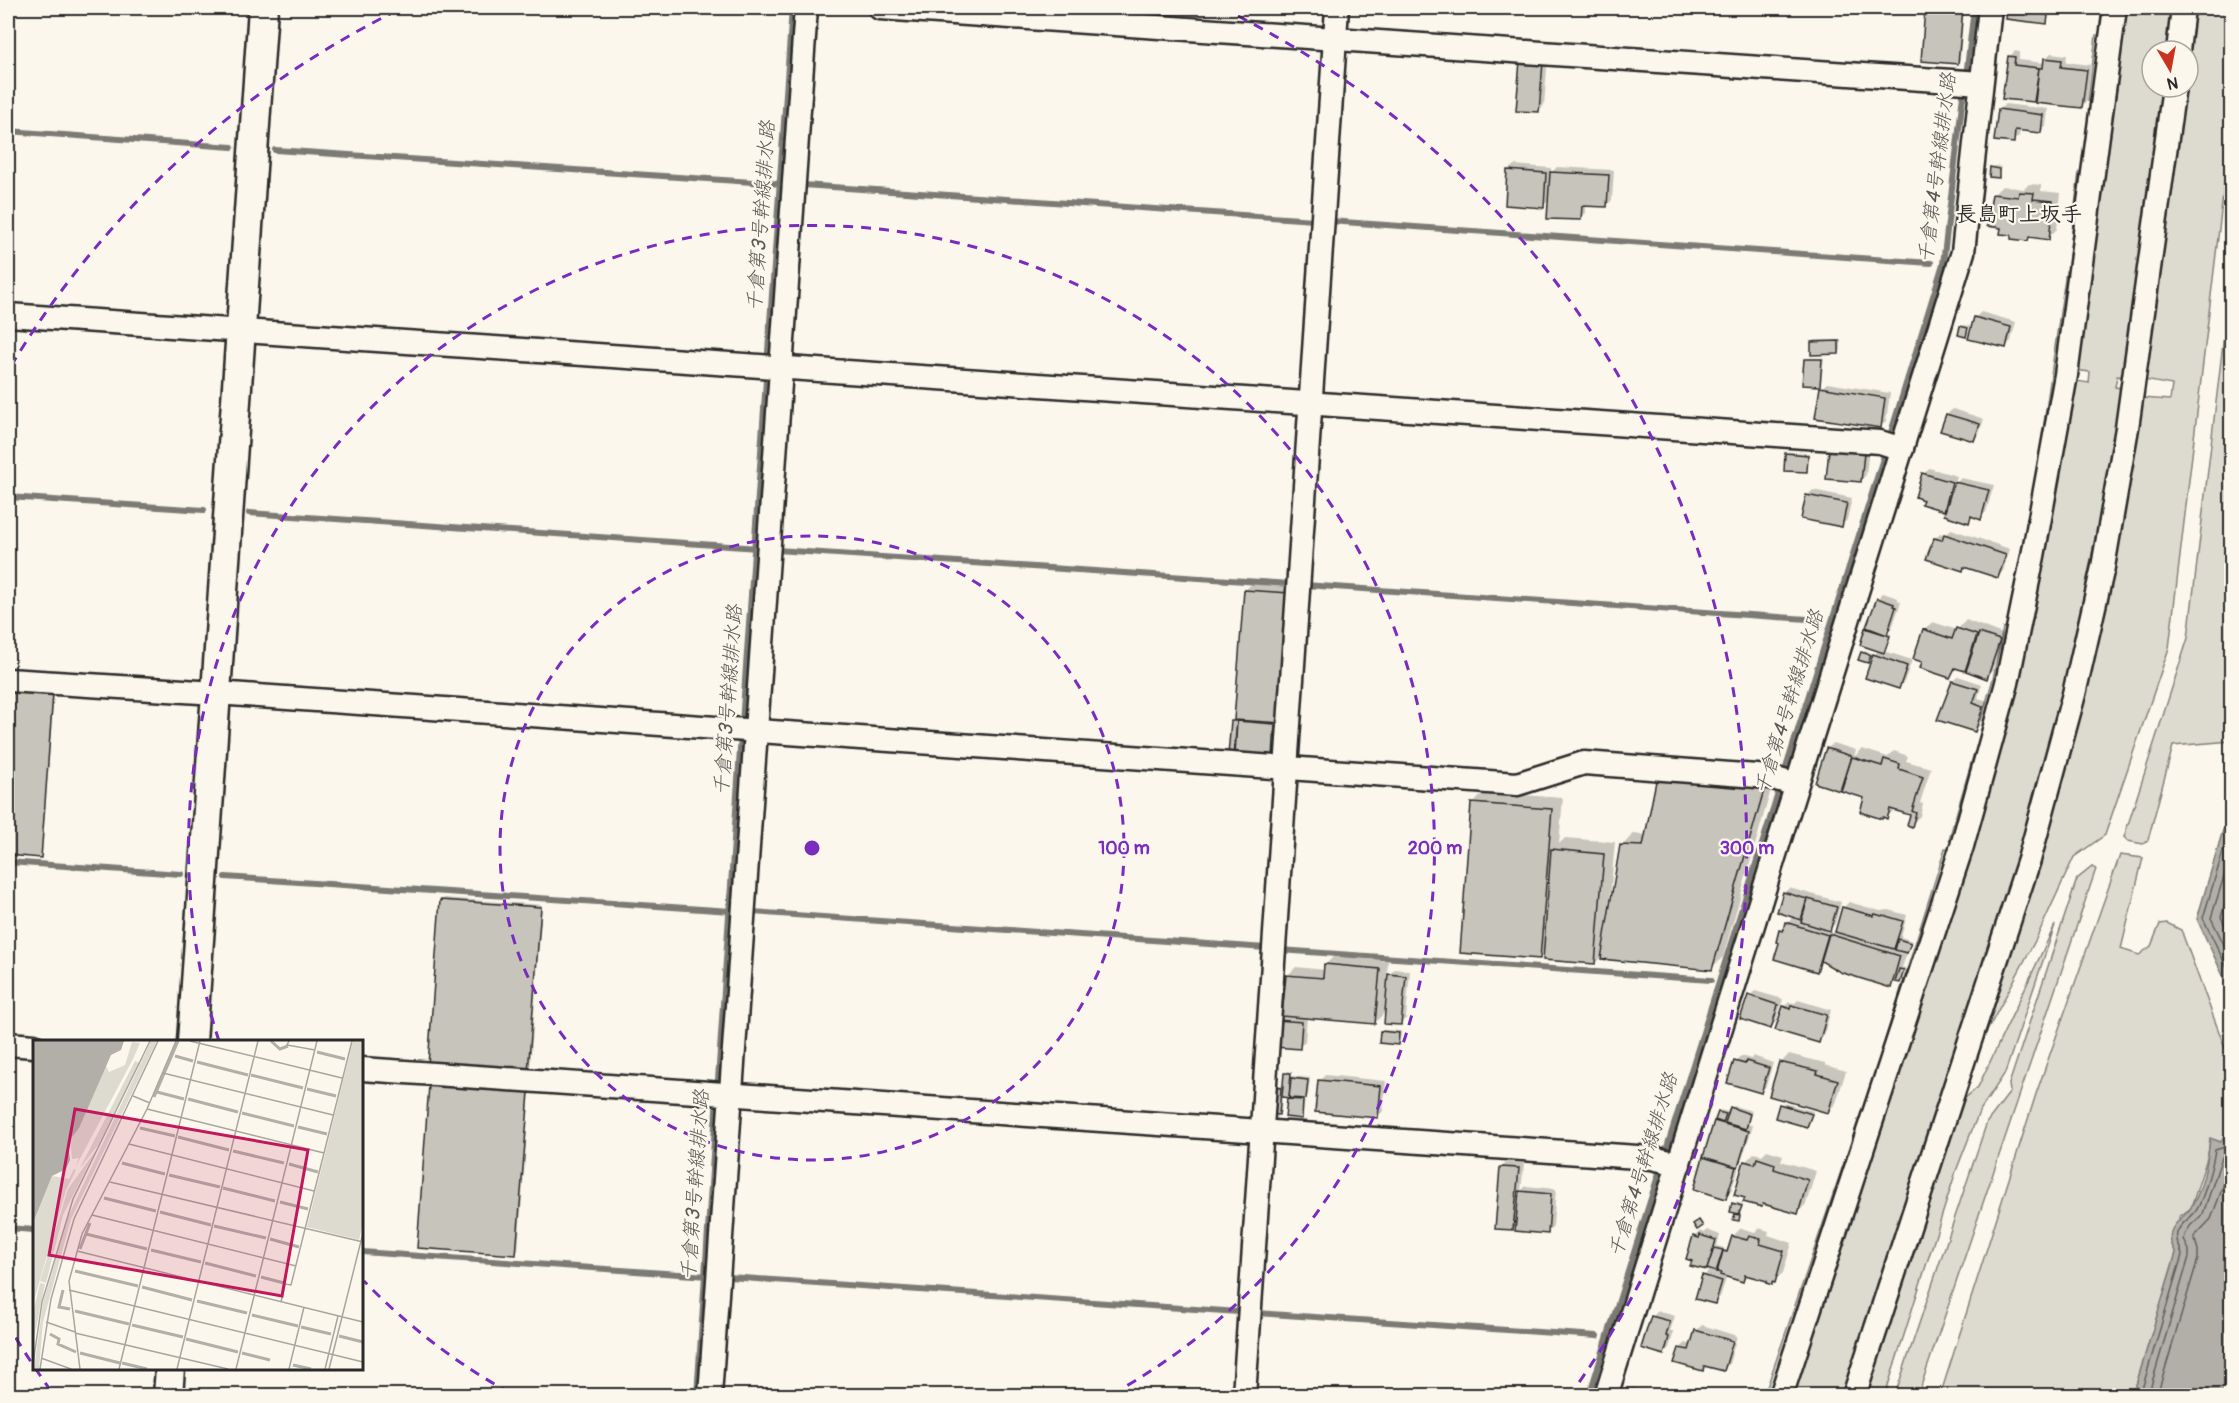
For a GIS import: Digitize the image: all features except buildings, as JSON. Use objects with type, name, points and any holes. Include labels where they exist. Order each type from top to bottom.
[{"type":"street","points":[[192,1040],[263,8]]},
{"type":"street","points":[[710,1395],[722,1095],[746,731],[772,365],[806,8]]},
{"type":"street","points":[[880,8],[1971,83]]},
{"type":"street","points":[[1244,1395],[1337,8]]},
{"type":"street","points":[[1606,1395],[1668,1162],[1893,446],[1964,252],[1971,83],[1989,8]]},
{"type":"street","points":[[1781,1395],[1962,846],[2007,683],[2066,375],[2115,8]]},
{"type":"street","points":[[2179,39],[2183,8]]},
{"type":"street","points":[[1854,1395],[2029,860],[2074,694],[2103,567],[2127,428],[2172,99]]},
{"type":"street","points":[[8,315],[1309,402],[1893,446]]},
{"type":"street","points":[[8,680],[1517,784],[1584,763],[1788,783]]},
{"type":"street","points":[[8,1044],[33,1046]]},
{"type":"street","points":[[363,1069],[1262,1131],[1668,1162]]},
{"type":"street","points":[[168,1395],[170,1370]]},
{"type":"shaded area","points":[[2122,8],[2172,8],[2168,39],[2140,39],[2140,99],[2161,99],[2148,210],[2124,377],[2117,376],[2115,387],[2122,388],[2117,427],[2065,691],[2018,855],[1845,1395],[1789,1396],[1968,846],[2070,380],[2089,383],[2090,372],[2074,370]]},
{"type":"shaded area","points":[[2194,8],[2231,8],[2231,128],[2169,648],[2105,835],[2074,857],[2036,939],[1976,1052],[2141,398],[2170,400],[2172,385],[2144,380],[2182,99],[2200,99],[2200,39],[2190,39]]},
{"type":"shaded area","points":[[2096,35],[2106,36],[2098,102],[2088,101]]},
{"type":"shaded area","points":[[2084,171],[2077,258],[2069,257],[2079,172]]},
{"type":"shaded area","points":[[2066,271],[2075,273],[2046,467],[2038,465]]},
{"type":"shaded area","points":[[2231,276],[2231,741],[2173,746],[2148,840],[2143,844],[2128,841],[2124,837],[2188,638]]},
{"type":"shaded area","points":[[2008,627],[1986,728],[1981,719],[1993,679],[2003,628]]},
{"type":"shaded area","points":[[1974,753],[1983,755],[1959,836],[1952,840],[1949,839]]},
{"type":"shaded area","points":[[1945,848],[1955,850],[1779,1395],[1764,1396],[1874,1075]]},
{"type":"shaded area","points":[[2120,855],[2143,858],[2121,949],[2139,955],[2151,946],[2160,924],[2167,923],[2181,930],[2225,1048],[2231,1051],[2232,1126],[2221,1143],[2210,1139],[2208,1155],[2191,1208],[2179,1217],[2176,1253],[2133,1395],[1940,1396],[2036,1094]]},
{"type":"shaded area","points":[[2092,867],[2096,869],[1918,1395],[1895,1395],[1987,1122],[2010,1092],[2009,1084],[2077,879]]},
{"type":"shaded area","points":[[2055,925],[2005,1073],[1979,1112],[1956,1171],[1885,1395],[1864,1396],[1958,1104],[1978,1087]]},
{"type":"water","points":[[2231,825],[2231,993],[2197,919],[2223,830]]},
{"type":"water","points":[[2231,1126],[2231,1395],[2133,1395],[2176,1253],[2172,1246],[2171,1232],[2196,1199],[2204,1173],[2210,1138],[2221,1142]]},
{"type":"waterway","name":"千倉第3号幹線排水路","points":[[742,724],[792,8]]},
{"type":"waterway","name":"千倉第4号幹線排水路","points":[[1966,77],[1974,8]]},
{"type":"waterway","name":"千倉第4号幹線排水路","points":[[1889,439],[1943,264],[1964,87]]},
{"type":"waterway","points":[[8,131],[232,147]]},
{"type":"waterway","points":[[275,150],[783,184]]},
{"type":"waterway","points":[[803,185],[1314,220]]},
{"type":"waterway","points":[[1329,221],[1931,263]]},
{"type":"waterway","name":"千倉第4号幹線排水路","points":[[1589,1396],[1886,449]]},
{"type":"waterway","points":[[8,497],[204,510]]},
{"type":"waterway","points":[[249,513],[758,548]]},
{"type":"waterway","points":[[777,550],[1290,584]]},
{"type":"waterway","points":[[1305,585],[1822,620]]},
{"type":"waterway","name":"千倉第3号幹線排水路","points":[[697,1396],[741,735]]},
{"type":"waterway","points":[[8,862],[181,874]]},
{"type":"waterway","points":[[225,877],[731,911]]},
{"type":"waterway","points":[[752,912],[1266,948]]},
{"type":"waterway","points":[[1280,950],[1711,980]]},
{"type":"waterway","points":[[8,1228],[33,1230]]},
{"type":"waterway","points":[[363,1252],[708,1276]]},
{"type":"waterway","points":[[729,1277],[1239,1312]]},
{"type":"waterway","points":[[1256,1313],[1597,1336]]},
{"type":"district","name":"長島町上坂手","points":[[2019,214]]}]
